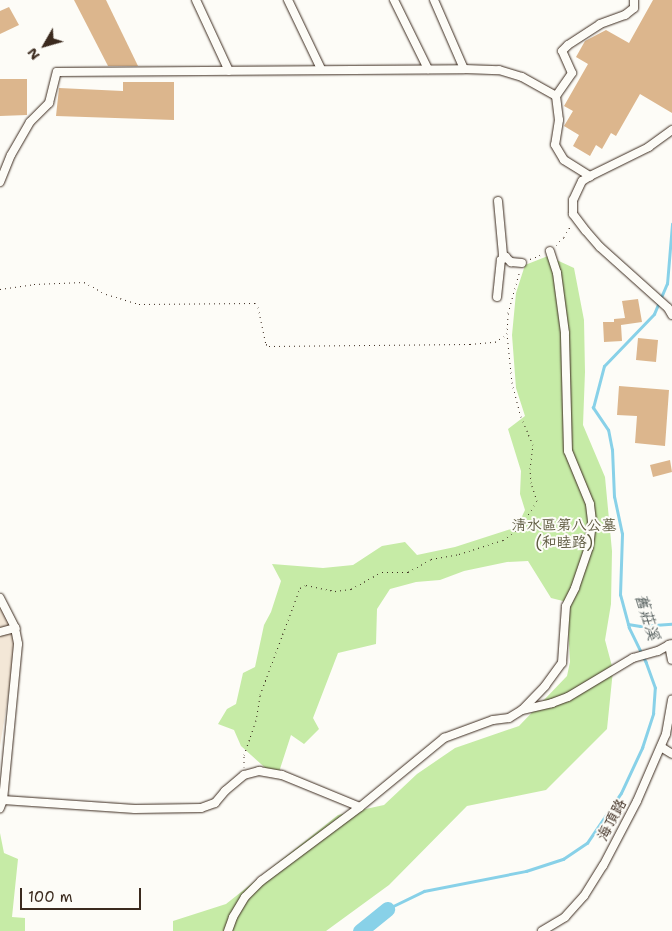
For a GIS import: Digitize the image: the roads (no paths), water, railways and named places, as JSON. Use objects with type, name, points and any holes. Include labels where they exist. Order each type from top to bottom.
[{"type":"street","points":[[196,0],[229,71]]},
{"type":"street","points":[[288,0],[320,69]]},
{"type":"street","points":[[394,0],[428,69]]},
{"type":"street","points":[[434,0],[464,68]]},
{"type":"street","points":[[590,176],[564,160],[555,145],[559,120],[556,96],[572,73],[562,51],[600,24],[630,12],[634,8],[634,0]]},
{"type":"street","points":[[0,182],[11,155],[30,122],[49,103],[57,72],[464,68],[499,70],[522,77],[556,96]]},
{"type":"street","points":[[672,130],[649,147],[582,181],[573,200],[573,214],[600,247],[668,308],[672,315]]},
{"type":"street","points":[[498,201],[500,240],[503,255],[511,262],[522,263]]},
{"type":"street","points":[[228,931],[245,896],[261,881],[360,807],[444,738],[494,720],[509,718],[522,710],[545,686],[562,663],[566,606],[575,588],[589,547],[592,521],[590,504],[568,451],[565,333],[557,273],[550,251]]},
{"type":"street","points":[[497,297],[501,260],[506,257]]},
{"type":"street","points":[[0,598],[16,628],[18,644],[3,800],[0,808]]},
{"type":"street","points":[[0,632],[16,628]]},
{"type":"street","points":[[522,710],[568,697],[633,658],[671,644],[672,660]]},
{"type":"street","name":"海頂路","points":[[542,931],[565,917],[584,896],[603,866],[637,801],[661,747],[666,734],[672,700]]},
{"type":"street","points":[[661,747],[672,754]]},
{"type":"street","points":[[3,800],[135,809],[201,808],[215,803],[225,791],[244,775],[259,771],[282,775],[360,807]]},
{"type":"waterway","name":"舊莊溪","points":[[387,909],[424,891],[526,871],[563,859],[587,843],[621,793],[642,748],[653,714],[655,688],[646,663],[629,628],[620,595],[622,534],[614,497],[612,450],[608,430],[593,408],[604,366],[654,314],[667,284],[672,224]]},
{"type":"waterway","points":[[628,624],[640,626],[672,624]]},
{"type":"waterway","name":"舊莊溪","points":[[360,931],[387,909]]},
{"type":"park label","name":"清水區第八公墓 (和睦路)","points":[[564,534]]}]
